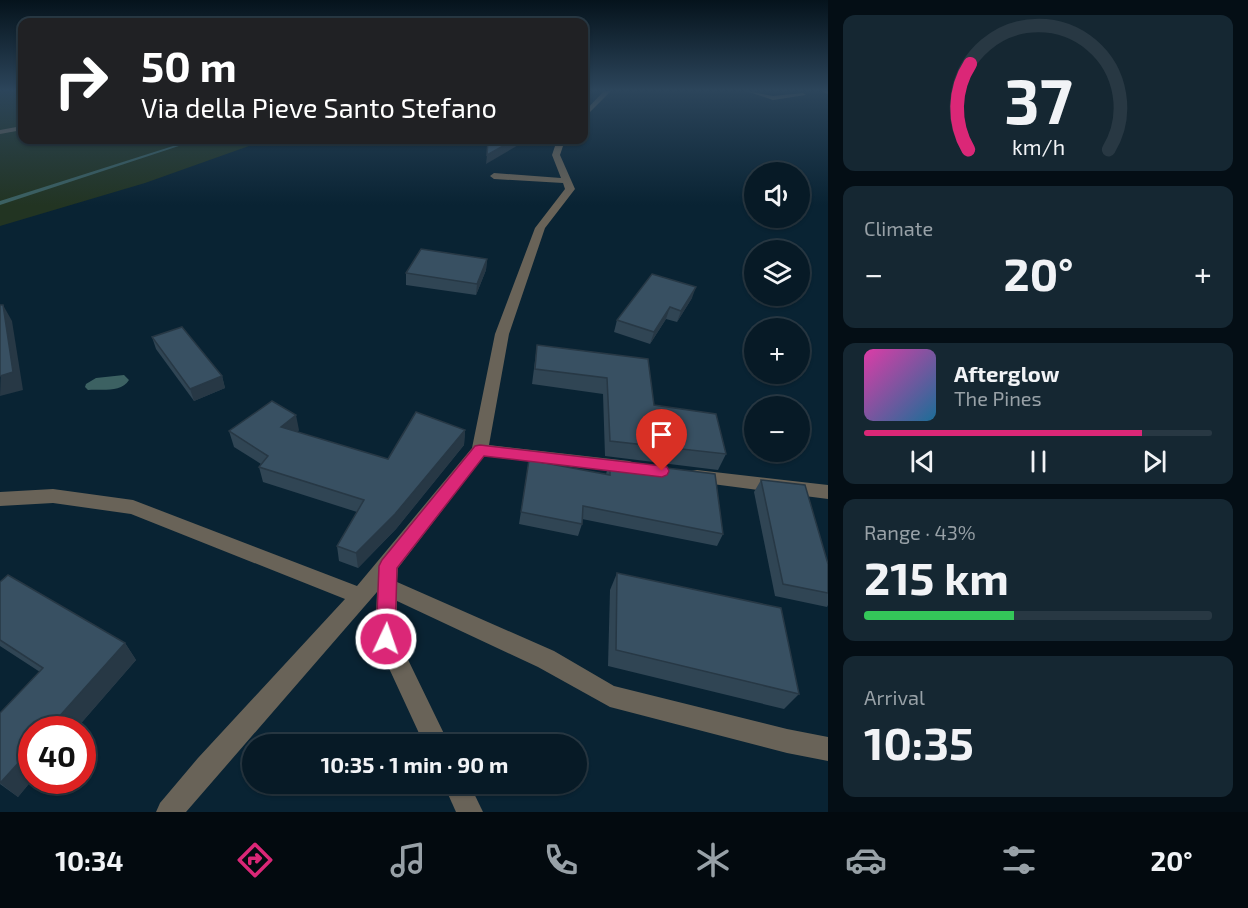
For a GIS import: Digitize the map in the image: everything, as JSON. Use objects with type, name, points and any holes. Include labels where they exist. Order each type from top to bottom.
[{"type":"street","points":[[0,132],[17,129]]},
{"type":"street","points":[[169,812],[360,596],[388,576],[480,450],[501,334],[540,228],[570,189],[556,155],[560,144]]},
{"type":"street","points":[[494,176],[568,181]]},
{"type":"street","points":[[480,450],[650,470]]},
{"type":"street","points":[[685,474],[828,492]]},
{"type":"street","points":[[0,499],[53,496],[133,507],[360,596]]},
{"type":"street","points":[[388,576],[386,639],[432,734]]},
{"type":"street","points":[[388,576],[546,659],[610,696],[787,741],[828,749]]},
{"type":"street","points":[[461,794],[470,812]]},
{"type":"shaded area","points":[[0,129],[18,129],[18,144],[255,144],[145,183],[0,226]]},
{"type":"shaded area","points":[[124,375],[129,380],[116,389],[88,390],[85,387],[96,378]]},
{"type":"building","points":[[488,144],[507,144],[487,155]]},
{"type":"building","points":[[421,249],[487,259],[477,284],[406,273]]},
{"type":"building","points":[[652,274],[696,287],[681,311],[670,307],[654,332],[617,320]]},
{"type":"building","points":[[0,305],[3,305],[13,372],[0,376]]},
{"type":"building","points":[[182,327],[222,376],[190,389],[152,337]]},
{"type":"building","points":[[537,345],[648,359],[654,405],[716,414],[726,454],[610,441],[607,378],[535,369]]},
{"type":"building","points":[[272,401],[296,415],[281,427],[388,459],[416,412],[465,430],[395,514],[356,553],[337,546],[364,500],[259,467],[268,456],[229,431]]},
{"type":"building","points":[[529,460],[610,475],[610,461],[715,474],[723,534],[583,506],[582,524],[521,512]]},
{"type":"building","points":[[761,480],[805,485],[828,564],[828,593],[783,584]]},
{"type":"building","points":[[617,573],[781,608],[799,694],[616,650]]},
{"type":"building","points":[[8,575],[125,643],[60,716],[18,716],[18,763],[0,783],[0,713],[43,668],[0,640],[0,582]]},
{"type":"waterway","points":[[0,203],[183,144]]},
{"type":"route","points":[[386,639],[388,566],[480,450],[662,471]]}]
